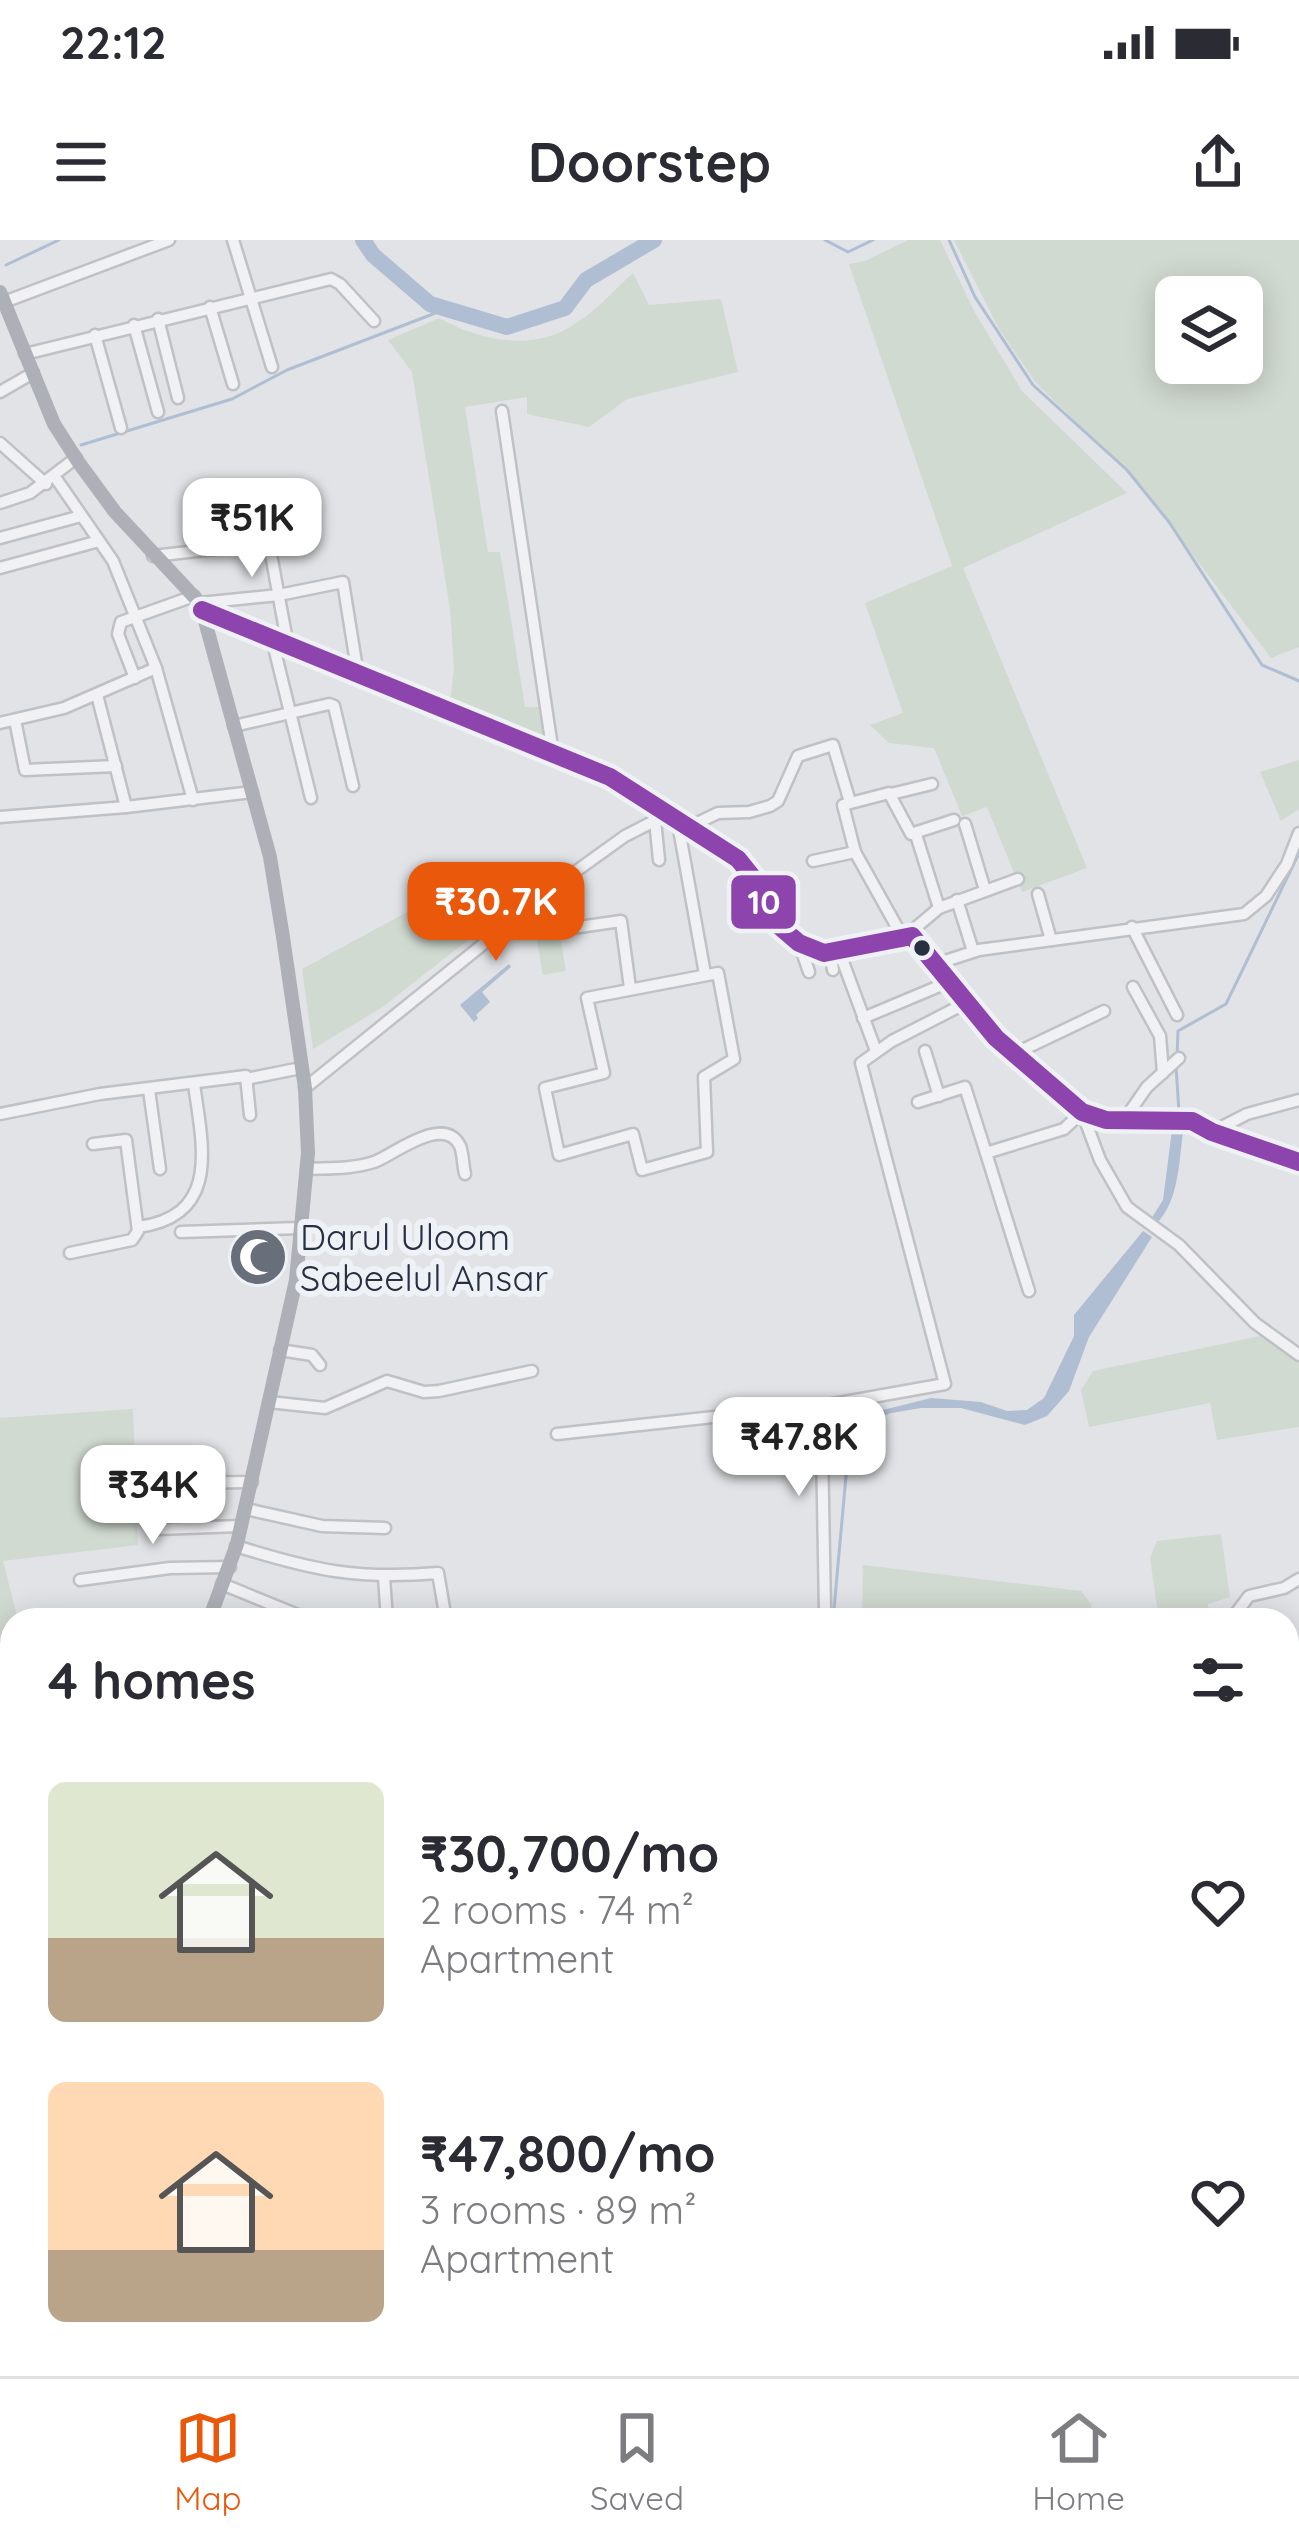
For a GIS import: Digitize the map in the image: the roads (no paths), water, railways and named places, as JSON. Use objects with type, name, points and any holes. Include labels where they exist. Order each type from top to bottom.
[{"type":"street","points":[[169,240],[2,297],[54,424],[101,496],[199,603],[288,646],[610,777],[738,859],[754,879],[771,919],[800,943],[834,952],[904,935],[939,908],[1018,879]]},
{"type":"street","points":[[233,240],[272,367]]},
{"type":"street","points":[[25,354],[331,279],[374,321]]},
{"type":"street","points":[[210,307],[233,384]]},
{"type":"street","points":[[158,319],[178,398]]},
{"type":"street","points":[[134,325],[158,412]]},
{"type":"street","points":[[94,335],[121,428]]},
{"type":"street","points":[[0,392],[33,373]]},
{"type":"street","points":[[502,411],[554,754]]},
{"type":"street","points":[[1,445],[50,480],[113,561],[156,668],[193,800]]},
{"type":"street","points":[[0,503],[50,480],[76,458]]},
{"type":"street","points":[[262,506],[288,646]]},
{"type":"street","points":[[0,538],[81,516]]},
{"type":"street","points":[[153,556],[302,539]]},
{"type":"street","points":[[0,568],[99,541]]},
{"type":"street","points":[[135,678],[118,634],[121,622],[136,615],[343,582],[358,675]]},
{"type":"street","points":[[199,603],[270,857],[305,1088],[307,1169],[296,1280],[246,1509],[213,1608]]},
{"type":"street","points":[[272,639],[311,798]]},
{"type":"street","points":[[0,723],[98,695],[156,668]]},
{"type":"street","points":[[98,695],[126,807]]},
{"type":"street","points":[[234,726],[324,704],[334,706],[353,786]]},
{"type":"street","points":[[15,720],[26,770],[116,766]]},
{"type":"street","points":[[305,1088],[562,882],[655,820],[770,806],[778,801],[798,756],[826,745],[833,746],[850,802]]},
{"type":"street","points":[[932,784],[850,802],[843,809],[856,852],[904,935],[923,947],[1014,1054],[1094,1118],[1192,1121],[1299,1162]]},
{"type":"street","points":[[0,817],[252,792]]},
{"type":"street","points":[[891,794],[908,833],[959,822],[985,890]]},
{"type":"street","points":[[655,820],[659,860]]},
{"type":"street","points":[[681,820],[705,974]]},
{"type":"street","points":[[936,964],[973,952],[1244,914],[1277,880],[1299,832]]},
{"type":"street","points":[[917,838],[939,908]]},
{"type":"street","points":[[813,861],[856,852]]},
{"type":"street","points":[[562,882],[572,928],[621,922],[630,988]]},
{"type":"street","points":[[1037,894],[1051,940]]},
{"type":"street","points":[[958,900],[973,952]]},
{"type":"street","points":[[1132,927],[1177,1015]]},
{"type":"street","points":[[800,943],[809,972]]},
{"type":"street","points":[[833,970],[834,952]]},
{"type":"street","points":[[834,952],[876,1051]]},
{"type":"street","points":[[718,973],[734,1059],[704,1077],[707,1152],[642,1170],[633,1134],[559,1155],[544,1088],[604,1073],[587,998],[705,974],[718,973]]},
{"type":"street","points":[[862,1018],[949,982]]},
{"type":"street","points":[[1124,1120],[1171,1065],[1133,987]]},
{"type":"street","points":[[556,1434],[833,1403],[945,1384],[861,1063],[966,1003]]},
{"type":"street","points":[[1014,1054],[1104,1011]]},
{"type":"street","points":[[925,1052],[939,1096]]},
{"type":"street","points":[[246,1079],[302,1068]]},
{"type":"street","points":[[0,1114],[100,1094],[246,1076],[250,1114]]},
{"type":"street","points":[[138,1227],[174,1217],[202,1179],[205,1165],[194,1084]]},
{"type":"street","points":[[918,1102],[965,1087],[1029,1291]]},
{"type":"street","points":[[149,1090],[160,1169]]},
{"type":"street","points":[[1212,1132],[1247,1114],[1299,1100]]},
{"type":"street","points":[[986,1154],[1064,1129],[1082,1112]]},
{"type":"street","points":[[1082,1112],[1118,1197],[1179,1245],[1255,1323],[1299,1355]]},
{"type":"street","points":[[307,1169],[374,1162],[414,1139],[437,1136],[452,1137],[459,1144],[465,1174]]},
{"type":"street","points":[[70,1253],[132,1240],[138,1227],[126,1140],[93,1144]]},
{"type":"street","points":[[181,1232],[299,1228]]},
{"type":"street","points":[[280,1350],[313,1355],[320,1365]]},
{"type":"street","points":[[268,1402],[325,1408],[387,1381],[424,1392],[532,1372]]},
{"type":"street","points":[[825,1608],[822,1445],[833,1403]]},
{"type":"street","points":[[163,1483],[252,1482]]},
{"type":"street","points":[[246,1509],[322,1526],[386,1528]]},
{"type":"street","points":[[158,1529],[240,1526]]},
{"type":"street","points":[[236,1546],[314,1570],[384,1577],[438,1573],[444,1608]]},
{"type":"street","points":[[80,1580],[170,1568],[230,1567]]},
{"type":"street","points":[[384,1577],[386,1608]]},
{"type":"street","points":[[1240,1608],[1249,1596],[1274,1592],[1299,1579]]},
{"type":"street","points":[[222,1584],[281,1608]]},
{"type":"water","points":[[509,964],[482,992],[490,1002],[474,1022],[460,1005]]},
{"type":"water","points":[[1172,1130],[1183,1132],[1179,1167],[1170,1202],[1158,1222],[1151,1219],[1163,1200]]},
{"type":"water","points":[[1143,1231],[1152,1237],[1089,1337],[1069,1391],[1047,1416],[1025,1425],[961,1408],[879,1411],[931,1398],[1027,1410],[1044,1398],[1074,1336],[1074,1315]]},
{"type":"waterway","points":[[6,265],[59,240]]},
{"type":"waterway","points":[[363,240],[373,255],[430,304],[507,327],[565,308],[586,280],[654,240]]},
{"type":"waterway","points":[[825,240],[848,252],[873,240]]},
{"type":"waterway","points":[[949,240],[975,297],[1033,385],[1127,470],[1169,522],[1262,665],[1299,681]]},
{"type":"waterway","points":[[81,445],[232,399],[287,370],[446,309]]},
{"type":"waterway","points":[[1177,1057],[1178,1031],[1226,1004],[1299,853]]},
{"type":"waterway","points":[[1176,1066],[1179,1112]]},
{"type":"waterway","points":[[834,1608],[848,1454],[873,1416],[887,1413]]},
{"type":"place","name":"Darul Uloom Sabeelul Ansar","points":[[258,1257]]}]
